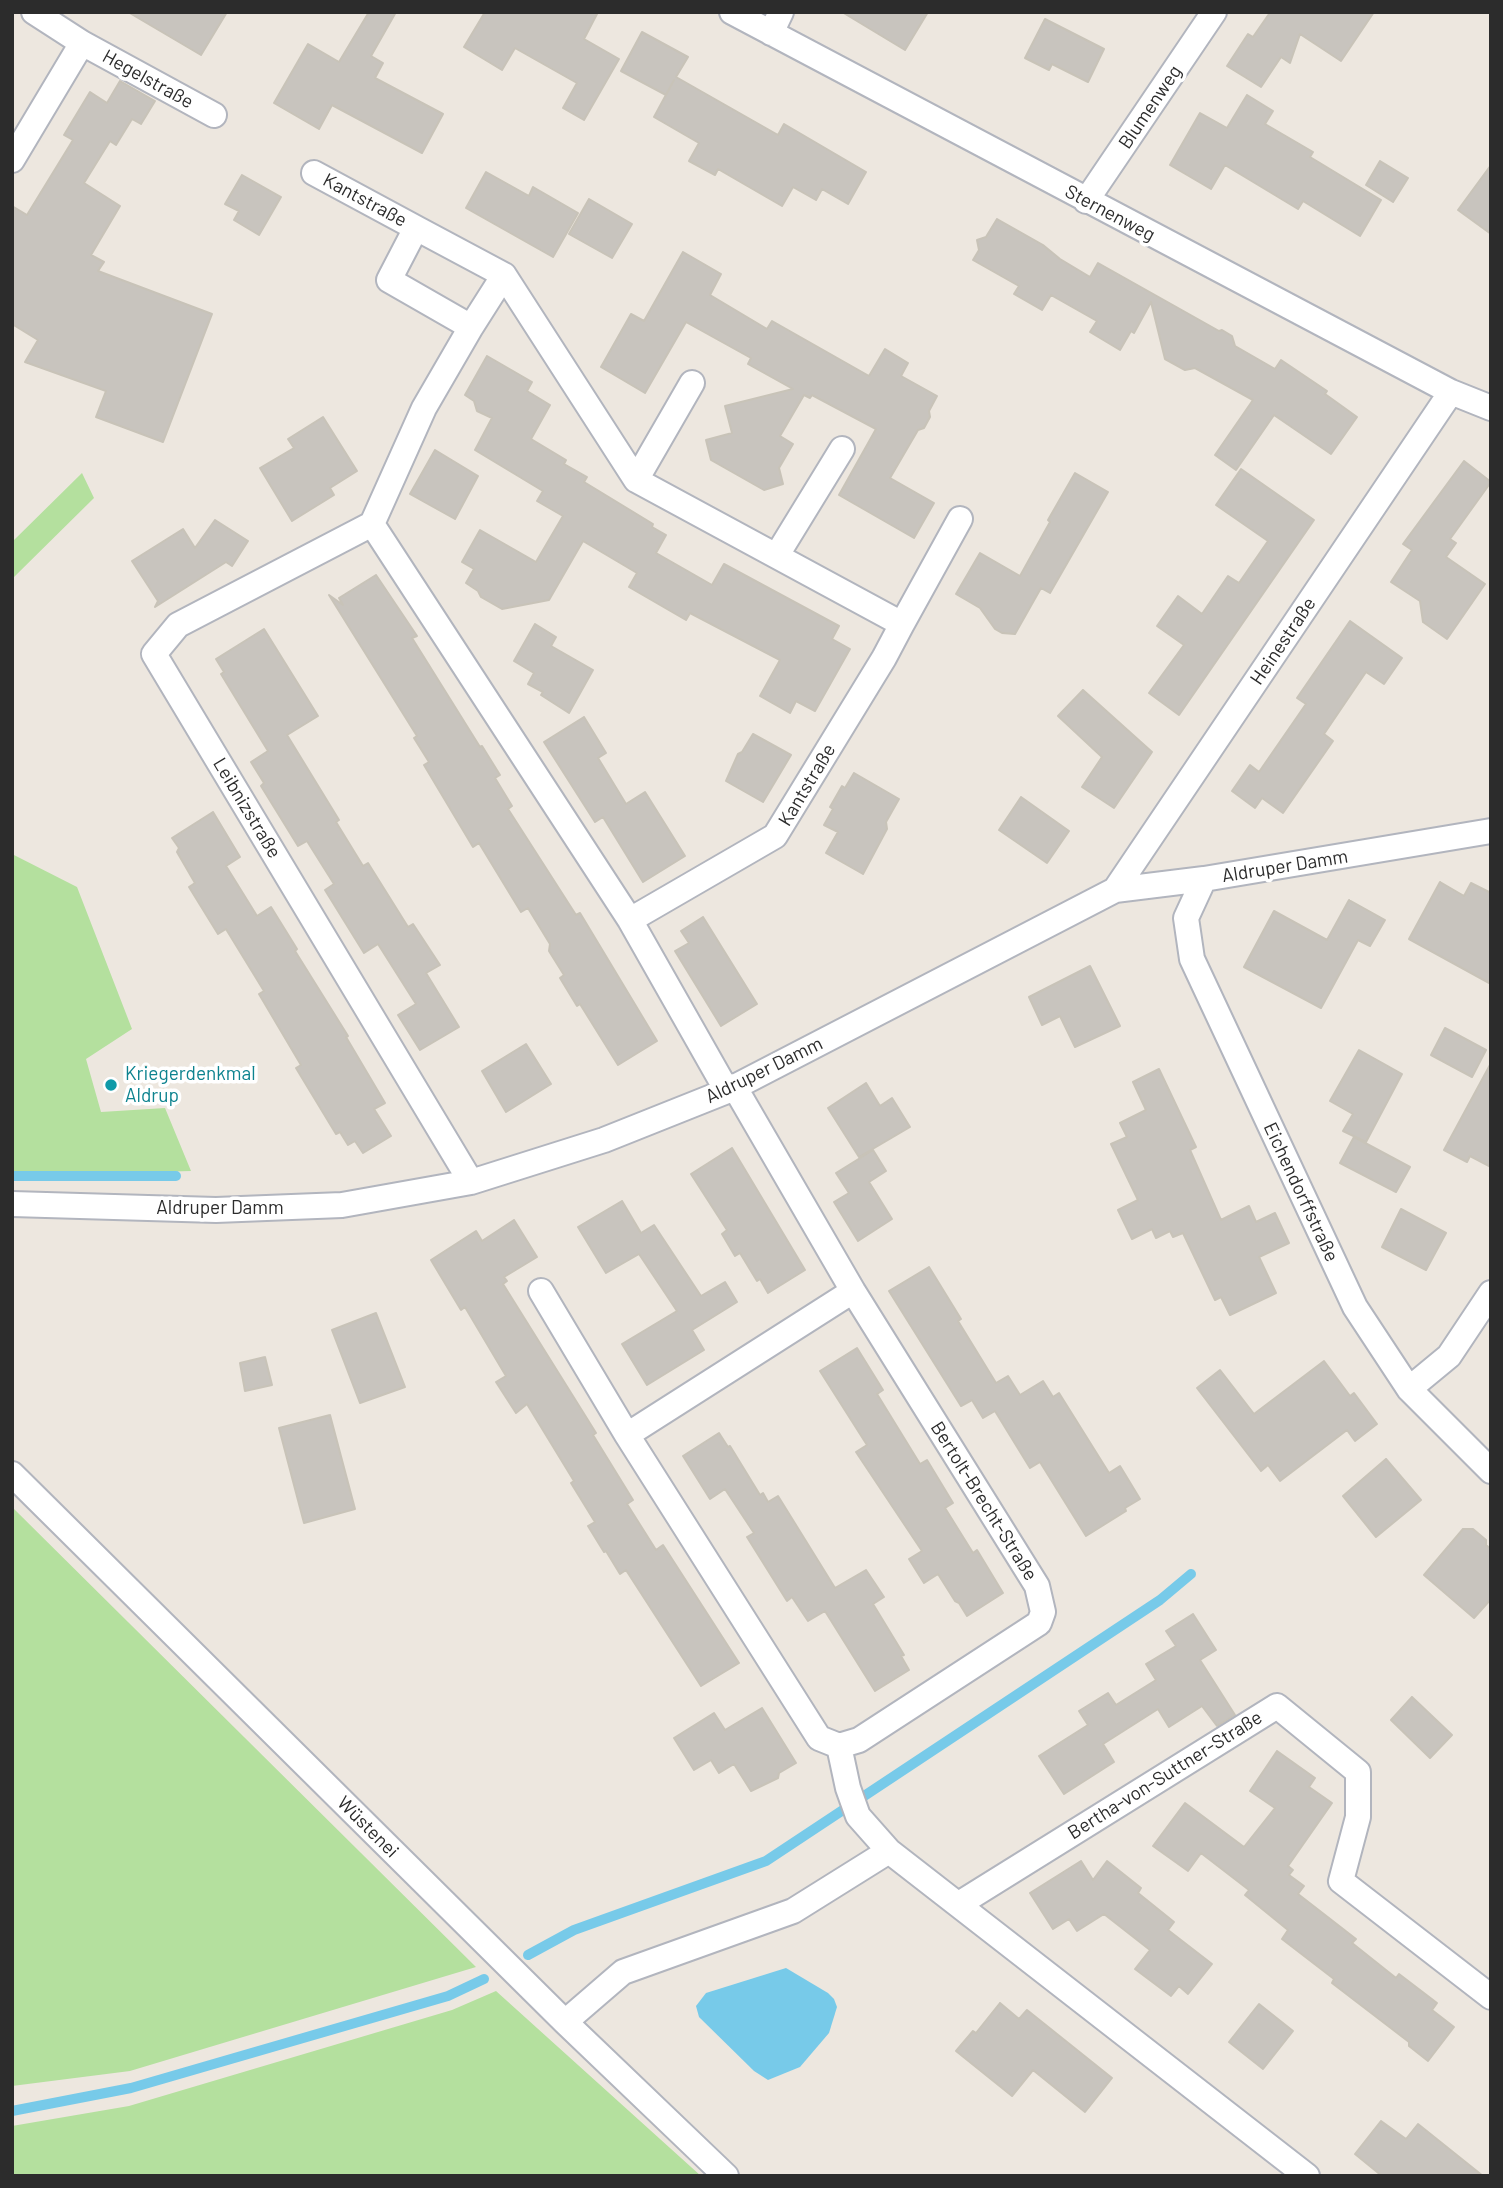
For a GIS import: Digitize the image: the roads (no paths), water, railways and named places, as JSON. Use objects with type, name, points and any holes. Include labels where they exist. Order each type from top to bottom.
[{"type":"street","name":"Hegelstraße","points":[[34,12],[82,43],[214,114]]},
{"type":"street","name":"Sternenweg","points":[[732,12],[776,22],[1086,201],[1451,392],[1491,408]]},
{"type":"street","name":"Blumenweg","points":[[1086,201],[1214,12]]},
{"type":"street","name":"Hegelstraße","points":[[12,160],[82,43]]},
{"type":"street","name":"Kantstraße","points":[[314,173],[504,275],[636,480],[902,624]]},
{"type":"street","name":"Kantstraße","points":[[416,228],[389,280],[471,327]]},
{"type":"street","points":[[504,275],[424,408],[372,524],[630,920],[730,1088]]},
{"type":"street","points":[[636,480],[692,383]]},
{"type":"street","name":"Heinestraße","points":[[1115,890],[1451,392]]},
{"type":"street","points":[[776,555],[842,449]]},
{"type":"street","name":"Kantstraße","points":[[630,920],[775,836],[884,658],[960,519]]},
{"type":"street","name":"Leibnizstraße","points":[[372,524],[178,625],[154,654],[471,1182]]},
{"type":"street","name":"Aldruper Damm","points":[[12,1204],[216,1210],[342,1205],[471,1182],[604,1140],[730,1088],[1115,890],[1204,879],[1491,831]]},
{"type":"street","name":"Eichendorffstraße","points":[[1204,879],[1186,918],[1192,959],[1355,1307],[1409,1389],[1491,1471]]},
{"type":"street","name":"Bertolt-Brecht-Straße","points":[[730,1088],[1037,1586],[1043,1612],[1039,1623],[859,1740],[839,1746]]},
{"type":"street","points":[[627,1434],[853,1291]]},
{"type":"street","points":[[541,1292],[627,1434],[819,1738],[839,1746],[848,1788],[859,1815],[888,1850],[1307,2176]]},
{"type":"street","points":[[1409,1389],[1449,1356],[1491,1293]]},
{"type":"street","name":"Wüstenei","points":[[12,1475],[565,2022],[726,2176]]},
{"type":"street","name":"Bertha-von-Suttner-Straße","points":[[959,1904],[1277,1706],[1357,1772],[1358,1817],[1341,1881],[1491,1997]]},
{"type":"street","points":[[565,2022],[623,1972],[793,1911],[888,1850]]},
{"type":"water","points":[[786,1968],[828,1993],[837,2007],[829,2033],[800,2067],[768,2080],[754,2071],[699,2017],[696,2006],[706,1993]]},
{"type":"waterway","points":[[12,1176],[176,1176]]},
{"type":"waterway","points":[[528,1955],[574,1930],[766,1861],[1160,1600],[1191,1574]]},
{"type":"waterway","points":[[12,2111],[131,2088],[448,1996],[484,1979]]},
{"type":"place","name":"Kriegerdenkmal Aldrup","points":[[111,1085]]}]
